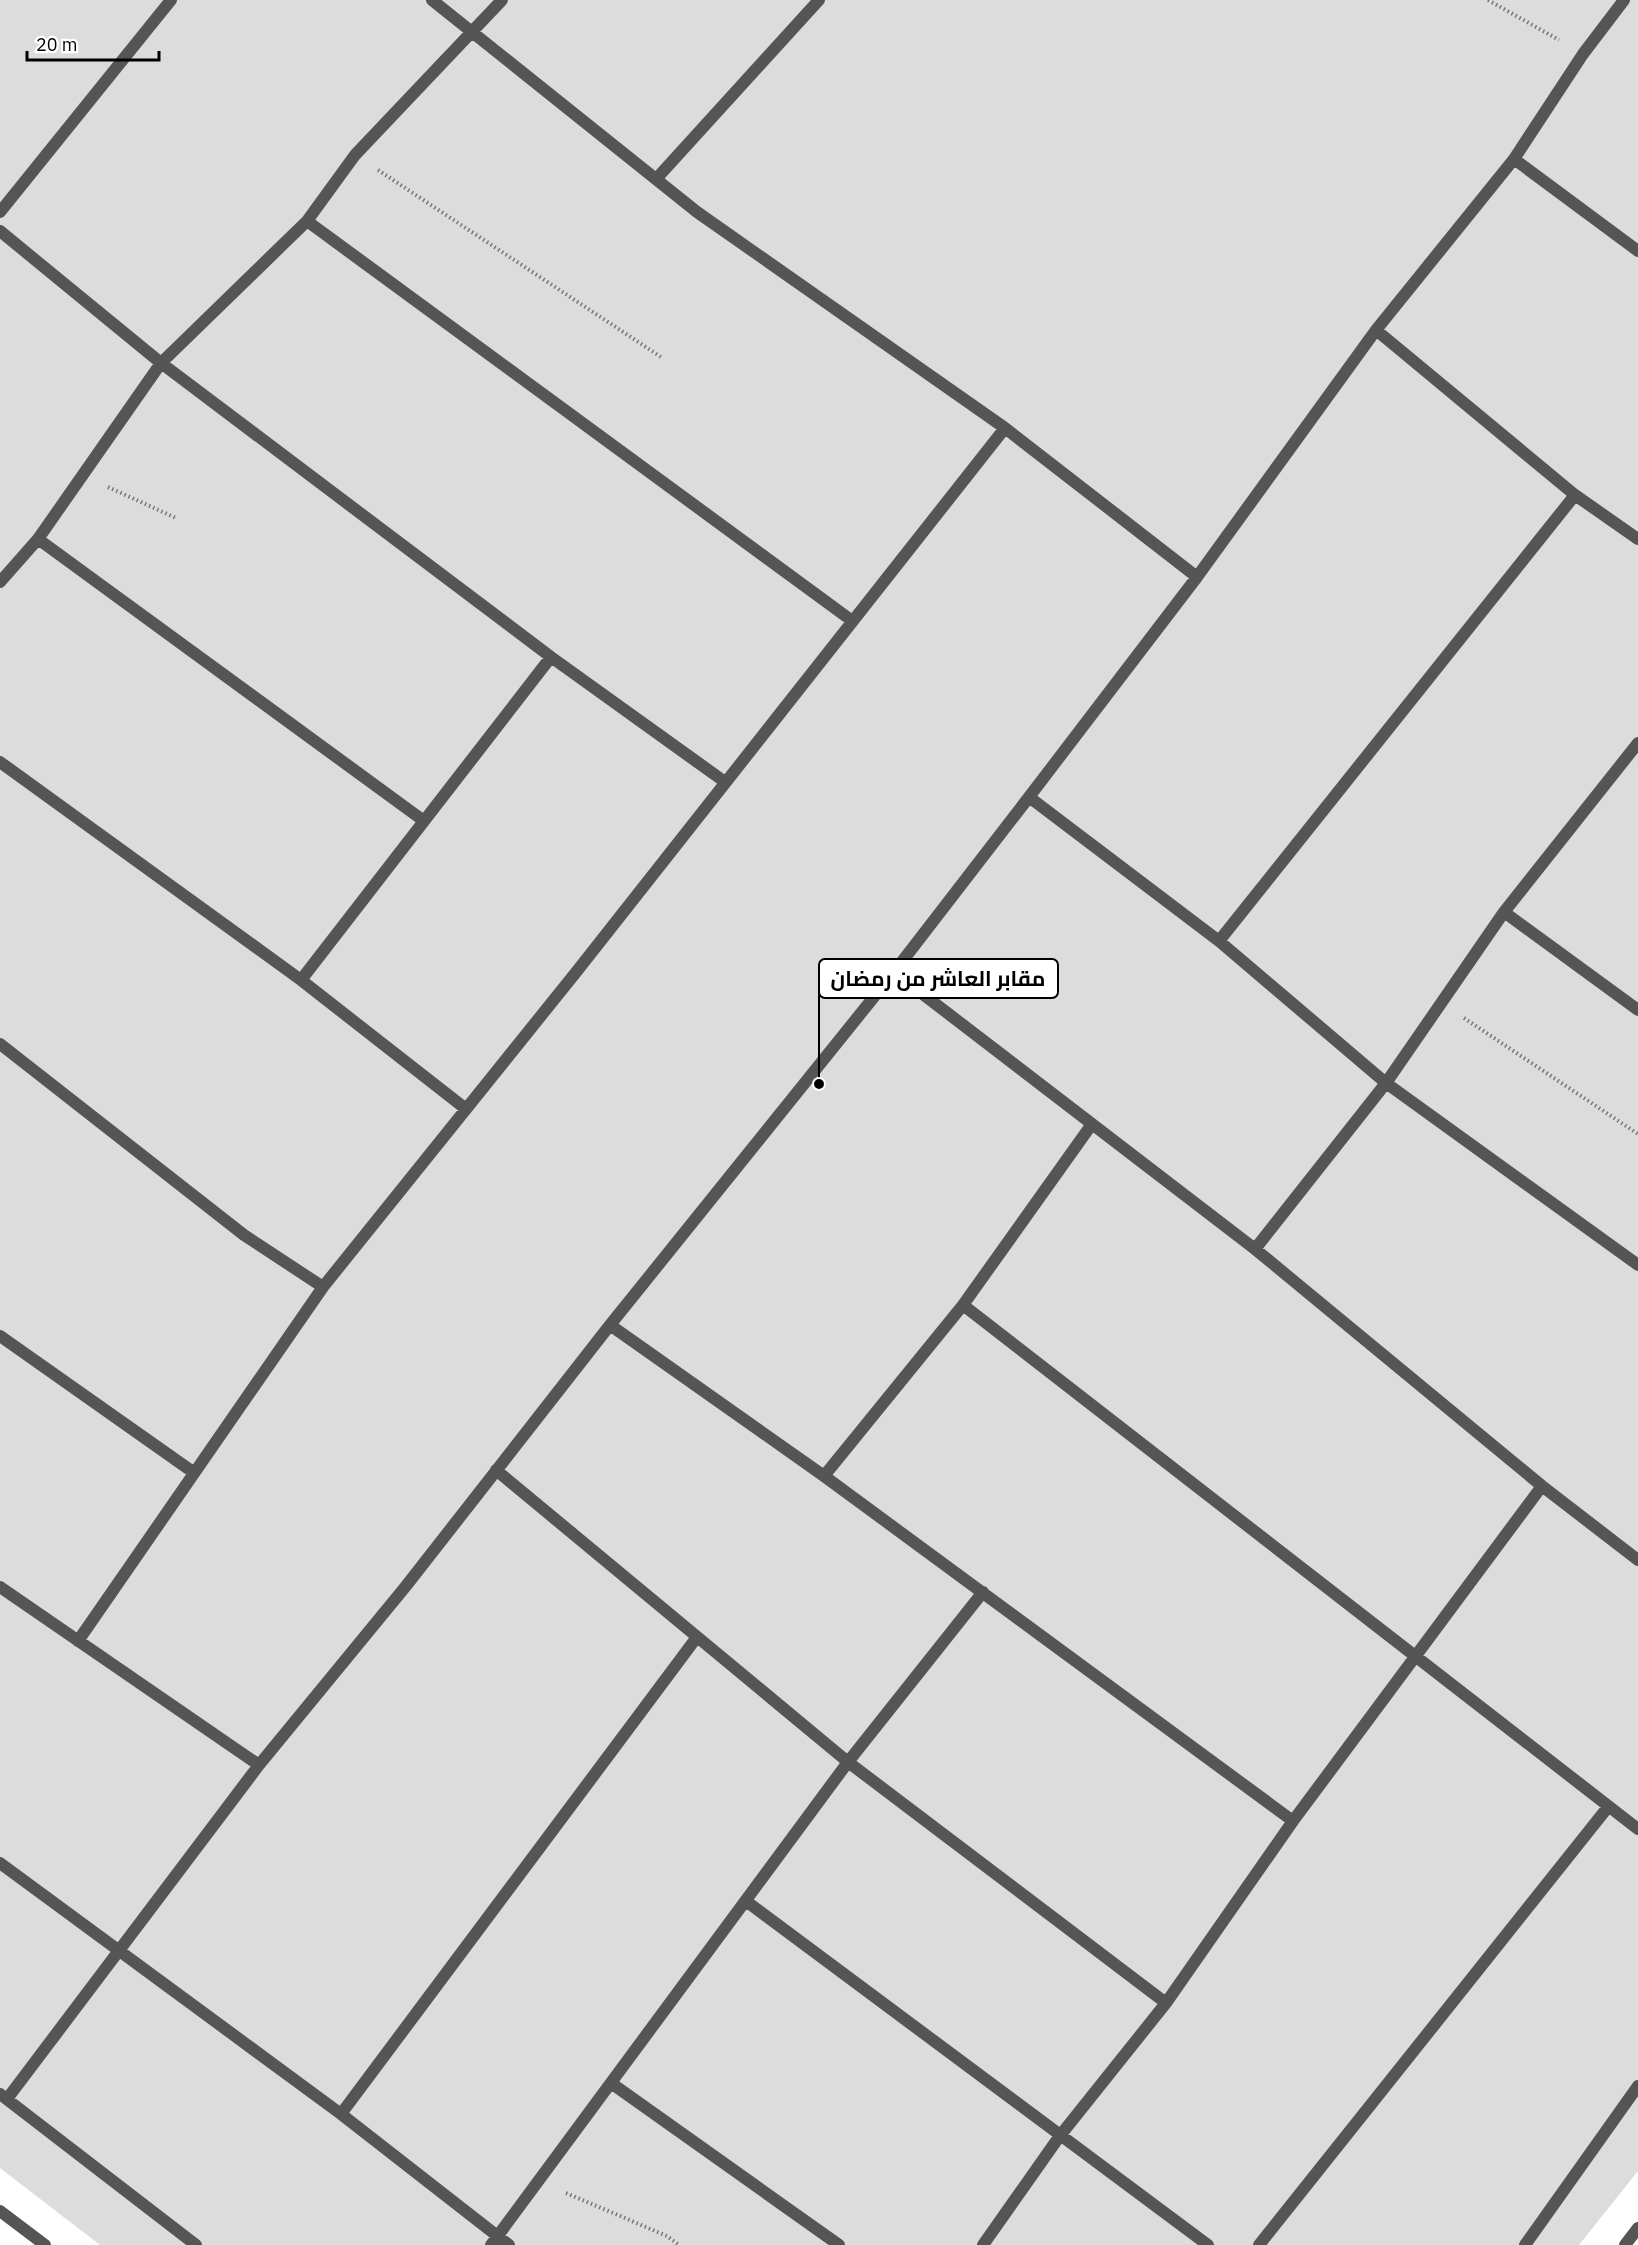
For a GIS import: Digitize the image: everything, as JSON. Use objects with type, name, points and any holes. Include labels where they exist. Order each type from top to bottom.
[{"type":"lane","points":[[0,212],[171,0]]},
{"type":"lane","points":[[432,0],[697,212],[1005,428],[1197,577]]},
{"type":"lane","points":[[0,582],[38,538],[161,363],[307,221],[355,155],[474,33],[502,0]]},
{"type":"lane","points":[[657,178],[819,0]]},
{"type":"lane","points":[[196,2245],[4,2097],[260,1765],[406,1586],[610,1325],[894,972],[1197,577],[1376,330],[1514,159],[1583,54],[1624,0]]},
{"type":"lane","points":[[1514,159],[1638,251]]},
{"type":"lane","points":[[307,221],[851,620]]},
{"type":"lane","points":[[0,231],[161,363],[551,657],[725,782]]},
{"type":"lane","points":[[1376,330],[1575,495],[1638,539]]},
{"type":"lane","points":[[78,1641],[323,1287],[1005,428]]},
{"type":"lane","points":[[1219,941],[1575,495]]},
{"type":"lane","points":[[38,538],[424,821]]},
{"type":"lane","points":[[301,980],[551,657]]},
{"type":"lane","points":[[1254,1249],[1386,1083],[1504,912],[1638,744]]},
{"type":"lane","points":[[0,762],[301,980],[466,1109]]},
{"type":"lane","points":[[1029,797],[1219,941],[1386,1083],[1638,1265]]},
{"type":"lane","points":[[1504,912],[1638,1010]]},
{"type":"lane","points":[[894,972],[1254,1249],[1542,1486],[1638,1560]]},
{"type":"lane","points":[[0,1044],[244,1234],[323,1287]]},
{"type":"lane","points":[[824,1476],[963,1305],[1092,1124]]},
{"type":"lane","points":[[963,1305],[1413,1657],[1638,1829]]},
{"type":"lane","points":[[610,1325],[824,1476],[1293,1821]]},
{"type":"lane","points":[[0,1336],[193,1472]]},
{"type":"lane","points":[[496,1470],[848,1762],[1166,2003]]},
{"type":"lane","points":[[983,2245],[1059,2137],[1166,2003],[1293,1821],[1542,1486]]},
{"type":"lane","points":[[0,1587],[260,1765]]},
{"type":"lane","points":[[494,2241],[848,1762],[983,1592]]},
{"type":"lane","points":[[341,2114],[697,1637]]},
{"type":"lane","points":[[1259,2245],[1608,1807]]},
{"type":"lane","points":[[0,1863],[341,2114],[494,2241],[509,2245]]},
{"type":"lane","points":[[746,1901],[1059,2137],[1208,2245]]},
{"type":"lane","points":[[611,2083],[838,2245]]},
{"type":"lane","points":[[1525,2245],[1638,2086]]},
{"type":"lane","points":[[0,2211],[45,2245]]},
{"type":"lane","points":[[1625,2245],[1638,2228]]},
{"type":"path","points":[[1488,0],[1583,54]]},
{"type":"path","points":[[355,155],[661,357]]},
{"type":"path","points":[[82,475],[176,518]]},
{"type":"path","points":[[1441,1004],[1638,1134]]},
{"type":"path","points":[[537,2181],[667,2236],[679,2245]]},
{"type":"shaded area","points":[[0,0],[1638,0],[1638,2171],[1579,2245],[100,2245],[0,2168]]},
{"type":"place","name":"مقابر العاشر من رمضان","points":[[819,1084]]}]
